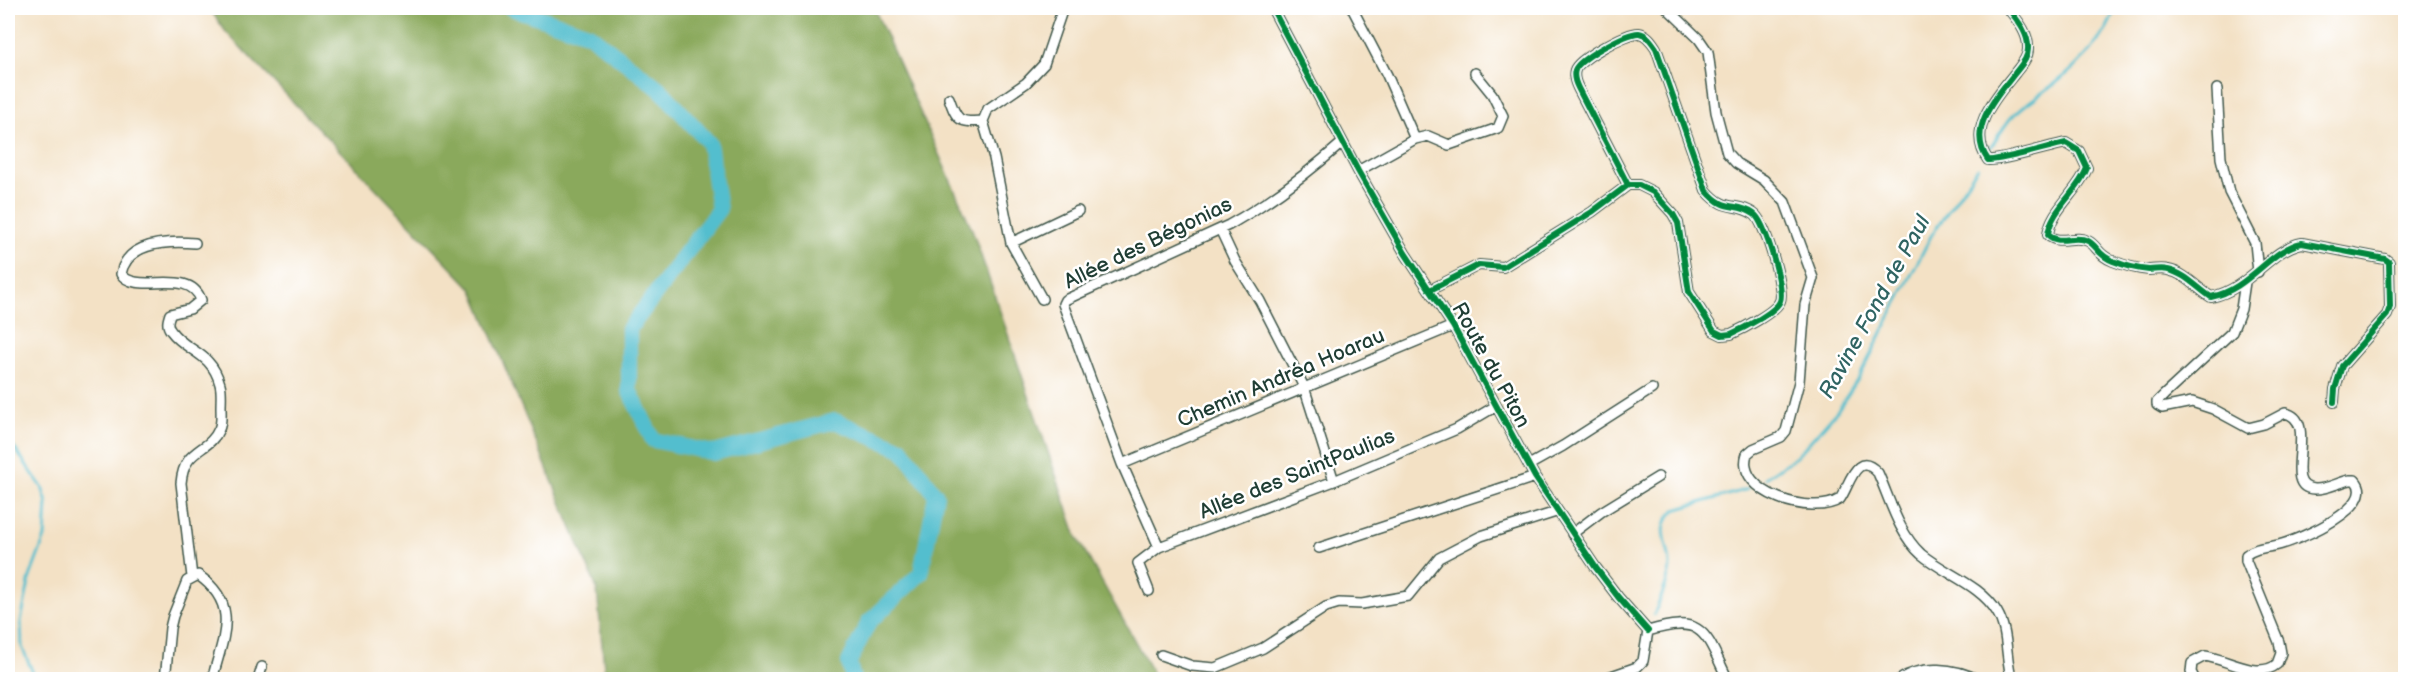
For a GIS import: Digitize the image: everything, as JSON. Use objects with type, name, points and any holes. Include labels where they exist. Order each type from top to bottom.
[{"type":"street","points":[[1042,299],[1011,243],[994,158],[983,121],[988,109],[1026,83],[1044,64],[1063,8]]},
{"type":"street","name":"Route du Piton","points":[[1272,8],[1342,143],[1405,253],[1453,326],[1556,512],[1618,597],[1648,631]]},
{"type":"street","points":[[1352,8],[1387,75],[1415,139]]},
{"type":"street","points":[[1667,8],[1699,39],[1708,52],[1716,112],[1727,153],[1736,163],[1764,180],[1785,202],[1813,278],[1805,305],[1799,382],[1786,431],[1781,437],[1747,453],[1746,466],[1750,477],[1770,494],[1788,502],[1820,507],[1834,504],[1840,499],[1856,469],[1864,465],[1872,467],[1878,473],[1904,531],[1916,548],[1938,567],[1976,590],[1992,604],[2002,625],[2012,680]]},
{"type":"street","points":[[2008,8],[2023,28],[2029,48],[2026,58],[1990,105],[1982,124],[1979,142],[1988,160],[1995,162],[2029,151],[2066,143],[2079,150],[2088,168],[2083,179],[2049,225],[2048,235],[2057,242],[2081,239],[2088,241],[2100,255],[2112,261],[2147,270],[2168,270],[2185,277],[2211,297],[2220,295],[2245,282],[2292,245],[2302,243],[2385,259],[2390,262],[2387,315],[2342,366],[2335,389],[2334,402]]},
{"type":"street","points":[[1430,290],[1479,266],[1503,267],[1592,212],[1628,185],[1639,185],[1653,192],[1676,219],[1689,292],[1714,331],[1722,335],[1731,334],[1777,306],[1782,293],[1764,227],[1755,214],[1719,203],[1706,190],[1659,54],[1649,38],[1639,33],[1626,36],[1582,60],[1574,74],[1578,88],[1628,185]]},
{"type":"street","points":[[1358,171],[1415,139],[1428,136],[1449,145],[1498,128],[1503,116],[1492,94],[1474,73]]},
{"type":"street","points":[[2217,89],[2221,158],[2229,192],[2255,243],[2258,272]]},
{"type":"street","points":[[949,98],[955,116],[959,120],[966,123],[983,121]]},
{"type":"street","name":"Allée des Bégonias","points":[[1159,547],[1122,464],[1063,304],[1065,300],[1254,211],[1312,170],[1342,143]]},
{"type":"street","points":[[1011,243],[1078,211]]},
{"type":"street","points":[[1220,229],[1304,387],[1334,481]]},
{"type":"street","points":[[192,577],[181,483],[182,470],[190,457],[216,435],[220,428],[221,387],[212,366],[199,352],[170,330],[167,322],[170,314],[190,309],[201,300],[193,289],[175,283],[135,283],[126,280],[121,274],[123,266],[137,251],[156,243],[195,243]]},
{"type":"street","points":[[2195,680],[2191,666],[2200,657],[2214,657],[2255,670],[2266,670],[2277,664],[2282,653],[2279,642],[2246,561],[2246,555],[2260,548],[2282,544],[2335,519],[2353,506],[2358,496],[2359,487],[2355,480],[2316,490],[2307,488],[2301,483],[2299,475],[2300,429],[2294,416],[2285,413],[2264,424],[2248,428],[2192,402],[2162,408],[2157,405],[2164,395],[2232,332],[2241,309],[2245,282]]},
{"type":"street","name":"Chemin Andréa Hoarau","points":[[1122,464],[1453,326]]},
{"type":"street","points":[[1528,465],[1563,446],[1652,389]]},
{"type":"street","name":"Allée des SaintPaulias","points":[[1149,591],[1138,563],[1159,547],[1334,481],[1457,429],[1496,406]]},
{"type":"street","points":[[1320,548],[1535,477]]},
{"type":"street","points":[[1572,534],[1601,512],[1658,477]]},
{"type":"street","points":[[1161,655],[1192,666],[1215,668],[1263,648],[1326,607],[1339,603],[1362,604],[1408,596],[1439,558],[1481,536],[1556,512]]},
{"type":"street","points":[[165,680],[170,628],[187,581],[198,575],[212,585],[221,598],[226,612],[226,627],[212,680]]},
{"type":"street","points":[[1600,680],[1637,667],[1643,661],[1648,631],[1673,623],[1691,624],[1700,629],[1707,637],[1728,680]]},
{"type":"street","points":[[258,680],[262,667]]},
{"type":"street","points":[[1899,680],[1908,674],[1932,668],[1978,680]]},
{"type":"green space","points":[[209,8],[874,8],[972,229],[1077,537],[1156,679],[605,679],[597,589],[473,290],[226,32]]},
{"type":"waterway","points":[[511,8],[589,34],[661,90],[709,143],[719,209],[629,329],[629,390],[653,440],[714,453],[835,421],[902,449],[936,495],[921,573],[869,622],[849,662],[853,680]]},
{"type":"waterway","name":"Ravine Fond de Paul","points":[[1991,147],[2014,114],[2056,83],[2092,49],[2107,28],[2114,8]]},
{"type":"waterway","name":"Ravine Fond de Paul","points":[[1765,478],[1797,456],[1837,411],[1860,376],[1931,236],[1978,167]]},
{"type":"waterway","points":[[8,439],[42,487],[47,503],[45,537],[30,577],[21,621],[22,647],[36,680]]},
{"type":"waterway","name":"Ravine Fond de Paul","points":[[1654,615],[1666,585],[1670,566],[1664,530],[1669,517],[1675,510],[1748,489]]},
{"type":"cycle path","points":[[1272,8],[1358,171],[1405,253],[1453,326],[1535,477],[1596,568],[1648,631]]},
{"type":"cycle path","points":[[2008,8],[2024,32],[2028,43],[2028,53],[1986,114],[1980,137],[1982,148],[1988,160],[1993,160],[2066,143],[2079,151],[2087,168],[2078,185],[2054,217],[2048,235],[2057,240],[2083,239],[2091,243],[2108,259],[2131,267],[2174,272],[2185,277],[2211,297],[2237,286],[2280,253],[2302,243],[2385,259],[2389,262],[2390,307],[2387,315],[2342,366],[2335,389],[2334,402]]},
{"type":"cycle path","points":[[1430,290],[1479,265],[1503,267],[1592,212],[1628,185],[1639,185],[1653,192],[1678,223],[1689,292],[1714,331],[1722,335],[1731,334],[1758,320],[1777,305],[1780,301],[1780,284],[1773,256],[1758,219],[1747,210],[1719,202],[1706,190],[1656,48],[1647,37],[1639,33],[1625,37],[1594,53],[1578,65],[1574,74],[1578,88],[1628,185]]}]
